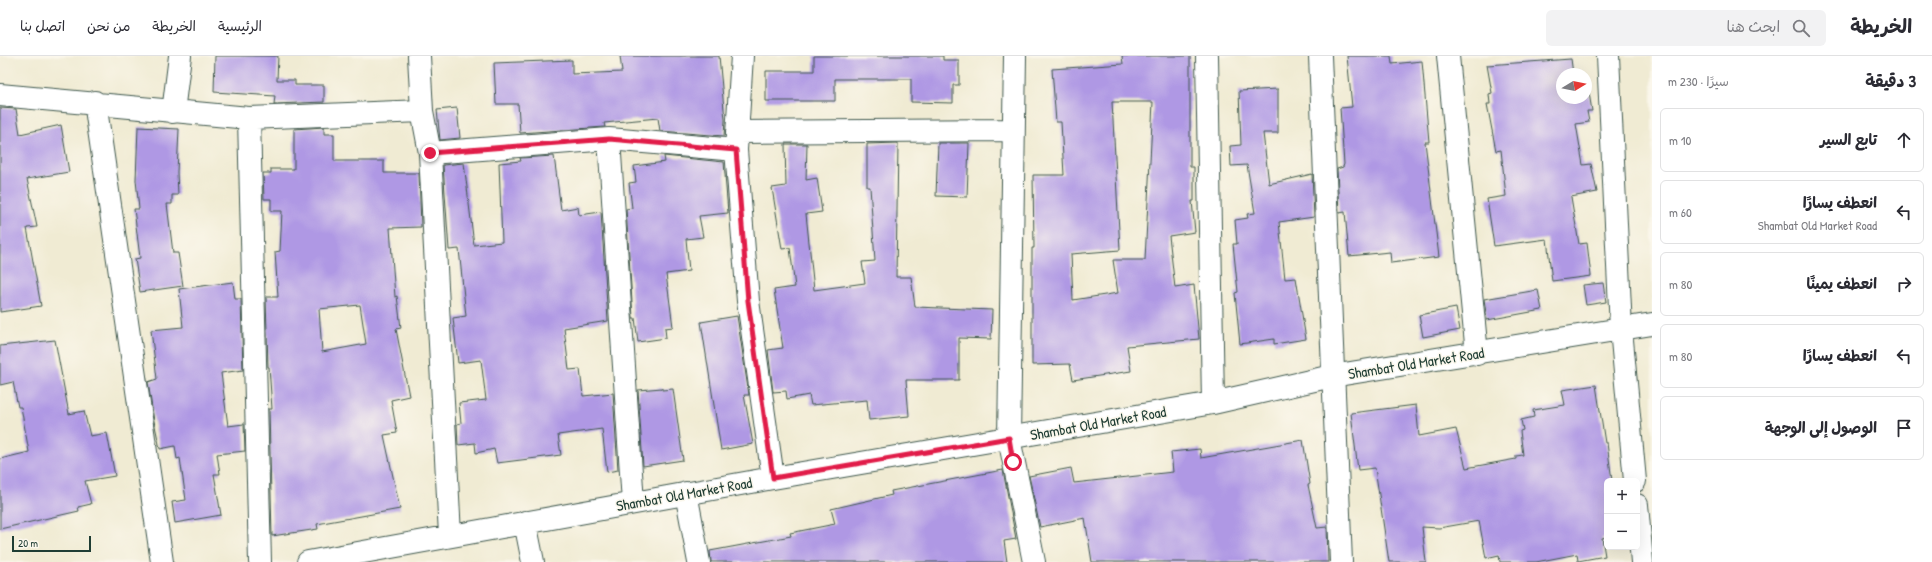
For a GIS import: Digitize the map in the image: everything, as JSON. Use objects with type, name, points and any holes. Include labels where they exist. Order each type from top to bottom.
[{"type":"street","points":[[173,112],[180,56]]},
{"type":"street","points":[[419,56],[422,111],[430,153],[450,535]]},
{"type":"street","points":[[742,56],[736,141],[748,301],[773,478]]},
{"type":"street","points":[[1015,56],[1009,438],[1034,562]]},
{"type":"street","points":[[1207,56],[1213,403]]},
{"type":"street","points":[[1320,56],[1332,376],[1341,562]]},
{"type":"street","points":[[1448,56],[1477,354]]},
{"type":"street","points":[[1608,56],[1621,329],[1635,478]]},
{"type":"street","points":[[0,95],[95,102],[173,112],[249,118],[422,111]]},
{"type":"street","points":[[95,102],[162,562]]},
{"type":"street","points":[[249,118],[260,562]]},
{"type":"street","points":[[430,153],[609,139],[736,141],[1013,130]]},
{"type":"street","points":[[609,139],[633,503]]},
{"type":"street","name":"Shambat Old Market Road","points":[[308,562],[354,557],[450,535],[1213,403],[1332,376],[1477,354],[1652,324]]},
{"type":"street","points":[[686,493],[699,562]]},
{"type":"street","points":[[1638,514],[1642,562]]},
{"type":"street","points":[[525,522],[533,562]]},
{"type":"building","points":[[215,56],[278,56],[277,80],[295,80],[295,85],[324,85],[324,102],[274,104],[275,96],[214,92]]},
{"type":"building","points":[[620,56],[719,56],[725,120],[724,136],[660,131],[658,118],[604,123],[605,127],[520,133],[518,104],[496,104],[494,63],[572,60],[572,74],[622,72]]},
{"type":"building","points":[[814,56],[943,56],[943,60],[959,60],[959,85],[953,85],[953,103],[911,102],[911,79],[835,79],[835,101],[766,101],[766,71],[814,71]]},
{"type":"building","points":[[1122,56],[1190,56],[1190,167],[1194,167],[1194,201],[1192,201],[1195,232],[1169,236],[1175,288],[1194,285],[1199,339],[1127,346],[1131,371],[1073,380],[1070,364],[1032,365],[1032,248],[1034,248],[1033,175],[1064,175],[1061,122],[1056,122],[1052,69],[1123,64]],"holes":[[[1112,102],[1153,102],[1145,260],[1113,260],[1118,293],[1073,300],[1071,254],[1120,250]]]},
{"type":"building","points":[[1347,56],[1391,56],[1392,64],[1422,61],[1429,142],[1425,142],[1439,257],[1391,263],[1390,252],[1349,256],[1345,212],[1339,213],[1337,169],[1343,167],[1344,164],[1340,108],[1352,107]]},
{"type":"building","points":[[1571,59],[1572,68],[1556,68],[1556,104],[1591,104],[1592,111],[1587,111],[1589,122],[1576,124],[1583,165],[1591,164],[1597,192],[1571,197],[1579,244],[1587,243],[1591,276],[1552,281],[1547,239],[1494,246],[1487,199],[1506,196],[1501,150],[1496,151],[1487,104],[1490,104],[1489,94],[1492,93],[1487,65]]},
{"type":"building","points":[[1278,89],[1278,133],[1263,133],[1269,184],[1312,174],[1314,217],[1279,222],[1285,279],[1296,278],[1306,339],[1274,344],[1274,339],[1240,344],[1235,293],[1238,292],[1233,244],[1237,244],[1235,220],[1248,218],[1247,214],[1255,213],[1247,165],[1231,166],[1230,146],[1241,145],[1239,91]]},
{"type":"building","points":[[0,108],[16,109],[20,134],[61,125],[69,172],[27,179],[37,227],[27,228],[41,306],[0,312]]},
{"type":"building","points":[[457,108],[460,138],[440,140],[437,110]]},
{"type":"building","points":[[138,127],[179,129],[177,172],[178,195],[172,195],[172,204],[167,204],[173,253],[178,253],[183,286],[140,292],[135,259],[140,258],[134,209],[139,209],[136,180]]},
{"type":"building","points":[[324,127],[324,134],[334,134],[334,161],[384,161],[384,173],[419,173],[421,227],[390,228],[395,297],[397,296],[401,328],[396,329],[409,396],[391,400],[397,433],[384,435],[400,509],[317,524],[318,529],[272,536],[269,409],[272,409],[268,367],[266,297],[278,297],[275,252],[280,251],[282,211],[271,211],[271,199],[264,199],[263,173],[271,173],[271,169],[294,169],[294,129]],"holes":[[[360,305],[366,344],[322,352],[319,309]]]},
{"type":"building","points":[[898,143],[896,277],[911,277],[915,307],[992,310],[991,339],[959,338],[959,380],[906,380],[909,416],[869,420],[867,400],[811,405],[809,395],[787,399],[786,391],[773,392],[768,350],[783,348],[774,290],[795,287],[790,248],[782,249],[772,188],[786,186],[785,144],[807,144],[806,180],[817,178],[822,212],[806,214],[814,290],[865,283],[862,262],[875,261],[870,187],[867,187],[867,144]]},
{"type":"building","points":[[938,143],[969,143],[967,197],[936,196]]},
{"type":"building","points":[[554,156],[561,210],[578,207],[579,215],[601,212],[608,321],[564,328],[569,370],[580,369],[583,396],[613,393],[618,470],[607,472],[602,429],[558,435],[561,455],[497,463],[494,449],[476,453],[475,443],[458,445],[457,424],[461,423],[459,403],[486,400],[481,360],[458,363],[453,318],[466,316],[459,249],[449,250],[443,165],[464,163],[474,245],[502,242],[499,163],[521,161],[520,158]]},
{"type":"building","points":[[664,156],[724,162],[728,213],[699,216],[703,237],[686,239],[689,271],[666,274],[673,327],[665,328],[666,338],[638,342],[635,318],[633,318],[626,209],[632,208],[629,183],[636,182],[634,166],[665,162]]},
{"type":"building","points":[[233,282],[235,299],[241,299],[243,370],[221,373],[228,426],[244,424],[245,451],[217,454],[220,474],[214,474],[221,515],[175,523],[172,502],[186,500],[180,458],[177,459],[175,446],[160,449],[154,421],[148,382],[157,379],[151,330],[183,327],[179,289]]},
{"type":"building","points":[[1603,283],[1606,302],[1586,305],[1583,285]]},
{"type":"building","points":[[1538,290],[1542,310],[1487,320],[1484,299]]},
{"type":"building","points":[[1456,308],[1460,330],[1423,337],[1419,315]]},
{"type":"building","points":[[737,316],[749,395],[744,395],[753,444],[721,450],[701,322]]},
{"type":"building","points":[[55,340],[69,414],[84,411],[90,436],[107,433],[115,476],[85,481],[91,504],[78,507],[79,511],[0,529],[0,459],[29,452],[21,407],[18,407],[13,382],[0,385],[0,346]]},
{"type":"building","points":[[1596,385],[1605,443],[1607,443],[1612,478],[1604,478],[1604,538],[1602,538],[1605,556],[1578,561],[1577,554],[1536,562],[1500,562],[1499,555],[1486,558],[1479,521],[1439,528],[1422,527],[1426,562],[1389,562],[1375,468],[1358,470],[1351,413],[1416,405],[1419,436],[1456,429],[1466,468],[1516,459],[1516,456],[1523,455],[1520,431],[1523,430],[1521,420],[1534,417],[1533,410],[1565,405],[1562,390]]},
{"type":"building","points":[[662,388],[662,390],[673,389],[683,460],[643,466],[638,390]]},
{"type":"building","points":[[1303,440],[1310,484],[1308,485],[1317,528],[1327,527],[1328,562],[1092,562],[1085,518],[1040,527],[1029,476],[1071,468],[1074,483],[1173,472],[1171,452],[1200,449],[1201,458]]},
{"type":"building","points":[[1003,470],[1016,539],[1004,541],[1007,562],[711,562],[710,551],[791,536],[790,533],[835,524],[831,509],[892,495],[891,491]]},
{"type":"route","points":[[430,153],[609,139],[736,150],[748,301],[773,478],[1009,438],[1013,462]]}]
